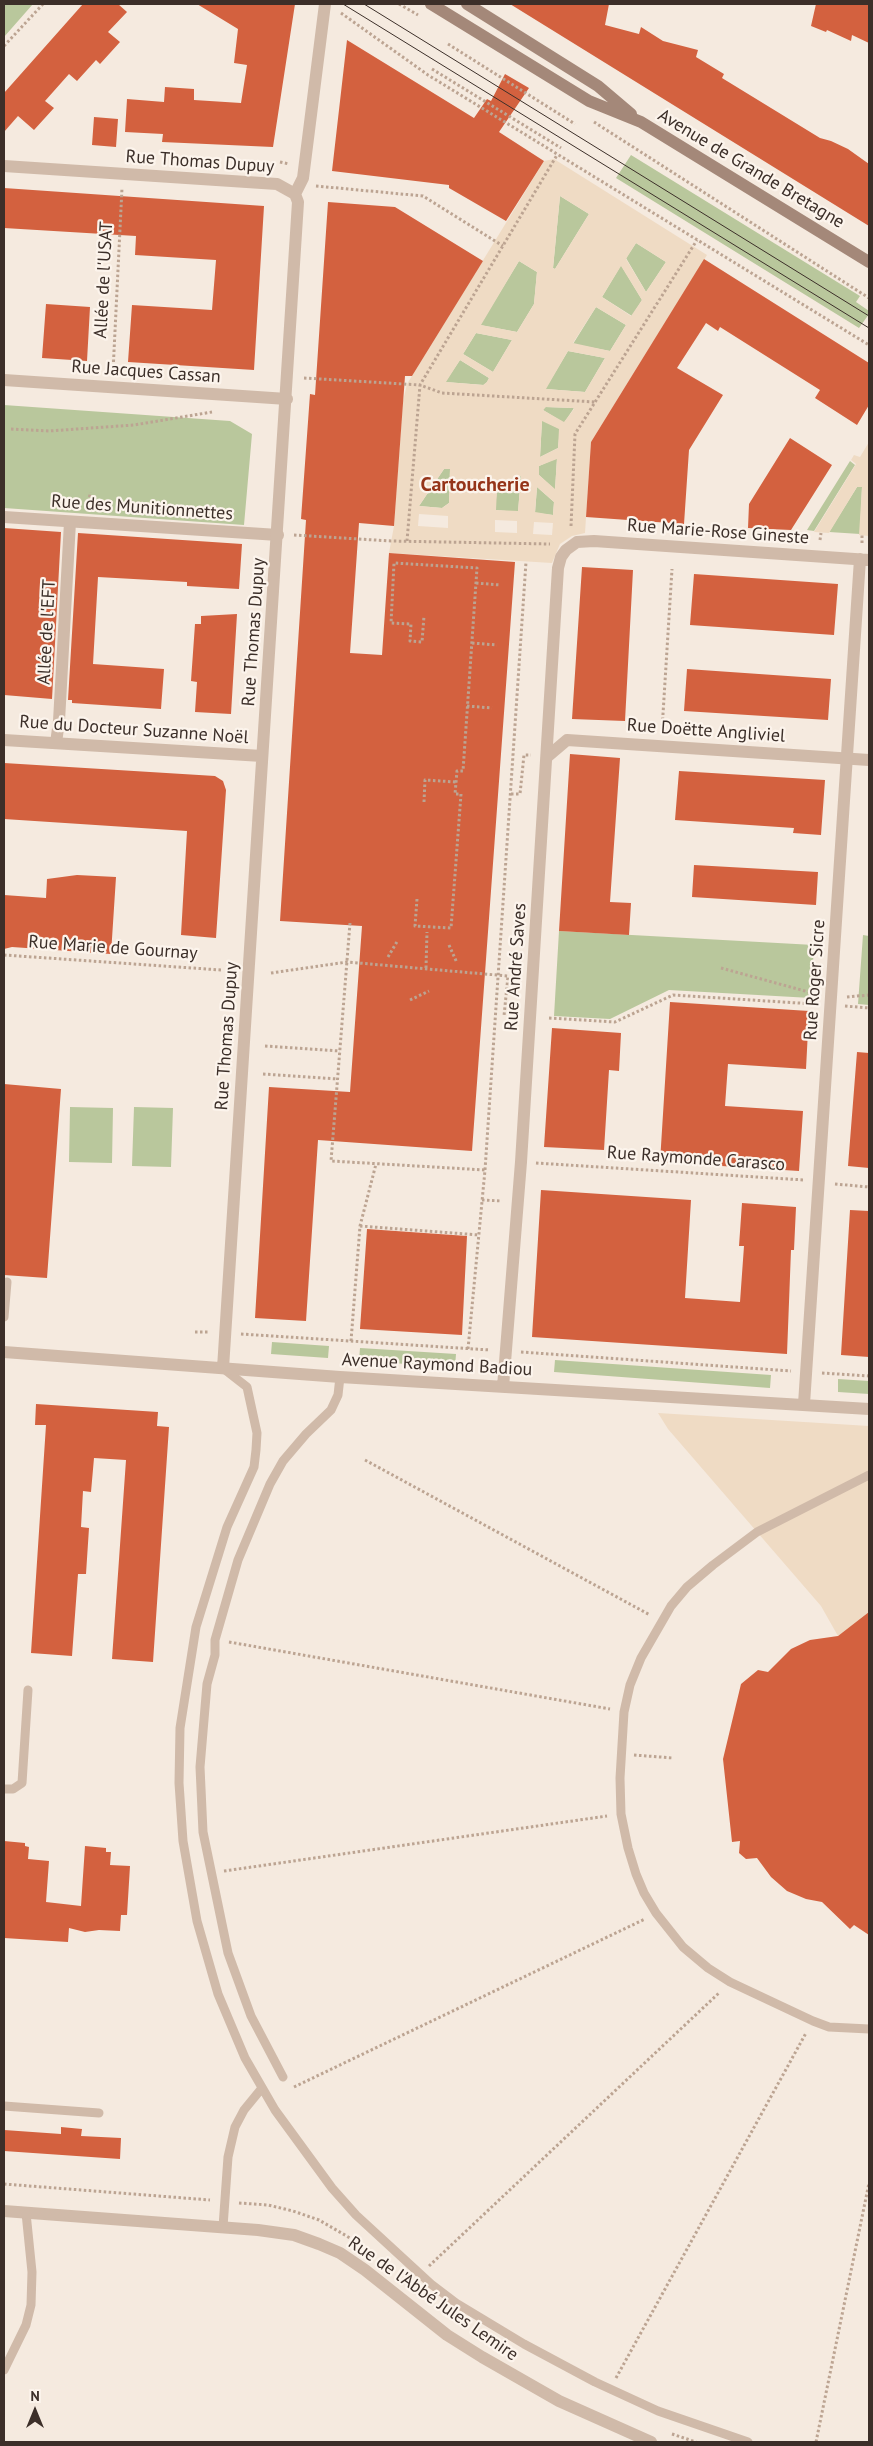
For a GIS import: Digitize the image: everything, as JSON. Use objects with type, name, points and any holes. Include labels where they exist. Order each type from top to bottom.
[{"type":"main road","name":"Avenue de Grande Bretagne","points":[[431,4],[589,101],[641,122]]},
{"type":"main road","name":"Avenue de Grande Bretagne","points":[[467,4],[598,86],[641,122],[869,262]]},
{"type":"street","points":[[298,189],[325,4]]},
{"type":"street","name":"Rue Thomas Dupuy","points":[[4,166],[277,184],[298,189],[287,399],[223,1368]]},
{"type":"street","name":"Rue Jacques Cassan","points":[[4,380],[287,399]]},
{"type":"street","name":"Rue des Munitionnettes","points":[[4,517],[278,535]]},
{"type":"street","name":"Allée de l'EFT","points":[[56,744],[59,722],[70,522]]},
{"type":"street","name":"Rue Marie-Rose Gineste","points":[[566,550],[577,542],[594,541],[865,559]]},
{"type":"street","name":"Rue André Saves","points":[[503,1387],[521,1162],[558,568],[566,550]]},
{"type":"street","name":"Rue Roger Sicre","points":[[804,1404],[847,759],[865,559]]},
{"type":"street","name":"Rue du Docteur Suzanne Noël","points":[[4,740],[262,756]]},
{"type":"street","name":"Rue Doëtte Angliviel","points":[[547,757],[567,740],[869,760]]},
{"type":"street","name":"Avenue Raymond Badiou","points":[[4,1352],[340,1377],[869,1409]]},
{"type":"street","name":"Rue de l'Abbé Jules Lemire","points":[[4,2211],[223,2227],[294,2235],[340,2253],[447,2334],[482,2357],[559,2401],[651,2442]]},
{"type":"lane","points":[[4,1317],[7,1282]]},
{"type":"lane","points":[[223,1368],[247,1387],[257,1433],[256,1450],[254,1467],[214,1562],[196,1627],[180,1728],[179,1783],[184,1841],[197,1921],[218,1994],[245,2058],[269,2099],[332,2188],[356,2215],[420,2275],[456,2303],[524,2344],[658,2412],[748,2442]]},
{"type":"lane","points":[[283,2077],[261,2037],[238,1984],[228,1953],[203,1832],[200,1767],[207,1684],[215,1655],[215,1640],[238,1560],[270,1484],[287,1456],[331,1410],[338,1395],[340,1377]]},
{"type":"lane","points":[[869,1475],[757,1532],[687,1587],[661,1621],[640,1658],[630,1685],[624,1712],[620,1753],[621,1814],[636,1874],[644,1894],[656,1913],[683,1947],[708,1968],[760,1998],[829,2027],[869,2030]]},
{"type":"lane","points":[[4,1789],[14,1789],[22,1783],[28,1690]]},
{"type":"lane","points":[[223,2227],[228,2157],[235,2127],[244,2110],[262,2088]]},
{"type":"lane","points":[[4,2106],[99,2113]]},
{"type":"lane","points":[[4,2370],[26,2325],[31,2305],[32,2272],[26,2213]]},
{"type":"path","points":[[4,46],[42,4]]},
{"type":"path","points":[[349,18],[428,75],[869,345]]},
{"type":"path","points":[[448,44],[575,124]]},
{"type":"path","points":[[432,69],[561,148]]},
{"type":"path","points":[[634,149],[869,298]]},
{"type":"path","points":[[407,542],[420,385],[557,155]]},
{"type":"path","name":"Allée de l'USAT","points":[[112,388],[123,174]]},
{"type":"path","points":[[298,189],[423,196],[503,246]]},
{"type":"path","points":[[569,531],[573,524],[575,434],[697,240]]},
{"type":"path","points":[[304,378],[420,385],[442,393],[595,402]]},
{"type":"path","points":[[11,429],[49,431],[134,425],[215,411]]},
{"type":"path","points":[[278,535],[407,542],[551,544]]},
{"type":"path","points":[[468,1349],[485,1170],[526,562]]},
{"type":"path","points":[[417,899],[415,926],[451,928],[461,794],[455,794],[457,771],[463,771],[477,568],[394,563],[391,622],[411,624],[410,641],[422,642],[424,616]]},
{"type":"path","points":[[662,746],[672,569]]},
{"type":"path","points":[[476,583],[500,585]]},
{"type":"path","points":[[472,643],[496,645]]},
{"type":"path","points":[[467,706],[492,708]]},
{"type":"path","points":[[511,794],[520,794],[524,755],[547,757]]},
{"type":"path","points":[[424,802],[425,780],[456,782]]},
{"type":"path","points":[[350,923],[331,1161],[485,1170]]},
{"type":"path","points":[[426,968],[427,932]]},
{"type":"path","points":[[388,957],[398,940]]},
{"type":"path","points":[[449,945],[457,963]]},
{"type":"path","name":"Rue Marie de Gournay","points":[[4,954],[221,970]]},
{"type":"path","points":[[271,973],[347,962],[508,976],[504,1016]]},
{"type":"path","points":[[721,968],[832,1001],[869,1008]]},
{"type":"path","points":[[410,1000],[429,992]]},
{"type":"path","points":[[549,1018],[615,1022],[673,995],[832,1001],[869,995]]},
{"type":"path","points":[[265,1046],[340,1051]]},
{"type":"path","points":[[263,1074],[338,1079]]},
{"type":"path","name":"Rue Raymonde Carasco","points":[[521,1162],[819,1181],[869,1187]]},
{"type":"path","points":[[352,1342],[360,1226],[376,1164]]},
{"type":"path","points":[[360,1226],[479,1235]]},
{"type":"path","points":[[195,1332],[869,1376]]},
{"type":"path","points":[[365,1460],[661,1621]]},
{"type":"path","points":[[215,1640],[624,1712]]},
{"type":"path","points":[[620,1753],[673,1758]]},
{"type":"path","points":[[211,1874],[621,1814]]},
{"type":"path","points":[[269,2099],[656,1913]]},
{"type":"path","points":[[420,2275],[730,1982]]},
{"type":"path","points":[[610,2389],[813,2021]]},
{"type":"path","points":[[816,2442],[869,2183]]},
{"type":"green space","points":[[4,4],[33,4],[4,37]]},
{"type":"green space","points":[[631,155],[860,296],[856,302],[869,311],[869,314],[859,328],[616,178]]},
{"type":"green space","points":[[560,196],[589,214],[555,269],[553,268]]},
{"type":"green space","points":[[636,243],[666,262],[646,292],[626,258]]},
{"type":"green space","points":[[519,261],[537,272],[534,304],[517,332],[480,325]]},
{"type":"green space","points":[[621,265],[642,300],[632,316],[602,297]]},
{"type":"green space","points":[[596,307],[626,325],[610,351],[573,344]]},
{"type":"green space","points":[[476,333],[512,340],[493,372],[463,354]]},
{"type":"green space","points":[[568,351],[605,358],[585,392],[545,389]]},
{"type":"green space","points":[[460,360],[489,378],[487,382],[484,385],[445,382]]},
{"type":"green space","points":[[4,405],[230,421],[252,434],[244,525],[4,508]]},
{"type":"green space","points":[[545,407],[574,408],[564,423],[543,410]]},
{"type":"green space","points":[[542,420],[560,429],[558,448],[540,457]]},
{"type":"green space","points":[[557,458],[555,490],[539,475],[539,466]]},
{"type":"green space","points":[[850,461],[855,465],[814,531],[807,530]]},
{"type":"green space","points":[[444,469],[450,469],[449,503],[442,508],[419,506]]},
{"type":"green space","points":[[521,476],[518,512],[495,510],[497,489]]},
{"type":"green space","points":[[537,487],[554,502],[553,515],[535,513]]},
{"type":"green space","points":[[857,487],[862,487],[860,534],[829,532]]},
{"type":"green space","points":[[559,931],[814,945],[811,998],[669,990],[610,1019],[554,1016]]},
{"type":"green space","points":[[863,935],[869,936],[869,1005],[858,1004]]},
{"type":"green space","points":[[70,1107],[113,1108],[112,1163],[69,1162]]},
{"type":"green space","points":[[134,1107],[173,1108],[171,1167],[132,1166]]},
{"type":"green space","points":[[272,1342],[329,1346],[328,1358],[271,1354]]},
{"type":"green space","points":[[360,1348],[456,1354],[455,1367],[359,1361]]},
{"type":"green space","points":[[555,1360],[771,1375],[770,1388],[554,1372]]},
{"type":"green space","points":[[838,1379],[869,1381],[869,1394],[838,1392]]},
{"type":"shaded area","points":[[554,159],[707,255],[591,442],[585,533],[572,536],[560,544],[552,563],[389,553],[394,526],[403,401],[407,384],[544,161]],"holes":[[[560,196],[589,214],[555,269],[553,268]],[[636,243],[666,262],[646,292],[626,259]],[[519,261],[537,272],[534,304],[517,332],[481,325]],[[621,266],[642,300],[631,316],[602,297]],[[596,307],[626,325],[610,351],[573,343]],[[476,333],[512,340],[493,372],[463,354]],[[568,351],[605,358],[585,392],[546,389]],[[460,360],[489,378],[483,385],[446,382]],[[546,407],[574,409],[564,422],[543,410]],[[542,421],[559,429],[558,448],[540,457]],[[557,459],[555,489],[539,475],[539,466]],[[444,469],[450,469],[449,503],[442,508],[419,506]],[[521,476],[518,511],[496,510],[497,489]],[[537,487],[554,502],[553,515],[535,512]],[[419,514],[448,516],[448,528],[418,526]],[[495,520],[517,521],[517,533],[495,532]],[[534,522],[553,523],[552,535],[533,534]]]},
{"type":"shaded area","points":[[869,442],[869,536],[859,535],[862,487],[857,487],[829,533],[814,532],[856,464],[851,460],[854,455],[860,457]]},
{"type":"shaded area","points":[[658,1413],[869,1426],[869,1614],[838,1636],[821,1606],[668,1429]]},
{"type":"building","points":[[83,4],[118,4],[127,12],[108,32],[120,42],[100,64],[96,60],[77,81],[69,74],[45,101],[54,108],[34,130],[18,116],[4,132],[4,93]]},
{"type":"building","points":[[197,4],[295,4],[273,147],[162,142],[163,134],[125,132],[127,99],[164,102],[165,87],[194,89],[194,100],[241,103],[247,65],[234,63],[238,29]]},
{"type":"building","points":[[510,4],[609,4],[605,25],[639,34],[641,27],[663,41],[698,50],[696,57],[724,74],[722,78],[820,138],[848,149],[869,164],[869,226]]},
{"type":"building","points":[[816,4],[869,4],[869,43],[852,35],[851,41],[827,30],[826,32],[811,26]]},
{"type":"building","points":[[347,40],[474,118],[487,99],[491,101],[505,74],[529,88],[499,132],[544,161],[506,221],[449,188],[449,185],[332,171]]},
{"type":"building","points":[[94,117],[118,119],[116,147],[92,145]]},
{"type":"building","points":[[4,188],[264,206],[254,370],[128,362],[132,305],[212,310],[216,260],[135,255],[136,236],[4,228]]},
{"type":"building","points":[[328,202],[395,207],[483,261],[412,376],[405,376],[394,526],[359,523],[350,653],[382,655],[389,553],[515,562],[472,1151],[318,1140],[306,1321],[255,1318],[269,1087],[350,1092],[362,926],[280,921],[306,520],[301,519],[310,394],[315,395]]},
{"type":"building","points":[[704,259],[869,363],[869,405],[857,425],[815,398],[820,390],[720,327],[718,331],[706,323],[677,368],[723,395],[689,450],[684,524],[586,517],[591,442]]},
{"type":"building","points":[[46,304],[90,307],[87,361],[42,358]]},
{"type":"building","points":[[790,438],[832,465],[791,530],[748,528],[749,504]]},
{"type":"building","points":[[4,528],[61,532],[52,699],[4,695]]},
{"type":"building","points":[[78,533],[242,544],[239,589],[187,586],[187,582],[98,577],[93,664],[164,669],[161,709],[72,703],[72,700],[68,700]]},
{"type":"building","points":[[582,567],[633,570],[625,721],[572,719]]},
{"type":"building","points":[[694,574],[838,584],[834,635],[690,625]]},
{"type":"building","points":[[237,614],[231,714],[195,712],[197,682],[191,681],[195,624],[201,624],[201,616]]},
{"type":"building","points":[[687,669],[831,679],[828,720],[684,711]]},
{"type":"building","points":[[570,754],[620,758],[610,902],[631,903],[629,935],[559,931]]},
{"type":"building","points":[[4,763],[215,776],[223,781],[226,790],[216,938],[181,935],[187,831],[4,819]]},
{"type":"building","points":[[679,771],[825,780],[821,835],[793,833],[794,828],[675,820]]},
{"type":"building","points":[[694,865],[818,872],[816,905],[692,897]]},
{"type":"building","points":[[77,875],[116,877],[111,954],[12,947],[4,949],[4,895],[46,898],[47,879]]},
{"type":"building","points":[[670,1002],[809,1011],[806,1069],[728,1064],[725,1106],[803,1111],[799,1171],[660,1162]]},
{"type":"building","points":[[552,1028],[621,1033],[619,1071],[609,1070],[604,1150],[544,1147]]},
{"type":"building","points":[[857,1052],[869,1053],[869,1168],[848,1166]]},
{"type":"building","points":[[4,1084],[61,1089],[47,1278],[4,1275]]},
{"type":"building","points":[[541,1190],[691,1200],[685,1298],[740,1302],[744,1246],[739,1246],[742,1203],[796,1207],[794,1250],[791,1250],[787,1354],[532,1337]]},
{"type":"building","points":[[850,1210],[869,1211],[869,1357],[841,1355]]},
{"type":"building","points":[[367,1229],[467,1236],[462,1335],[360,1329]]},
{"type":"building","points":[[36,1404],[158,1412],[157,1426],[169,1427],[153,1662],[112,1659],[126,1460],[94,1458],[91,1492],[83,1491],[81,1527],[89,1528],[86,1574],[78,1574],[72,1656],[31,1653],[46,1425],[35,1425]]},
{"type":"building","points":[[869,1612],[869,1935],[854,1925],[850,1929],[822,1902],[806,1899],[787,1891],[771,1877],[757,1858],[746,1859],[739,1853],[740,1841],[732,1842],[723,1759],[741,1684],[758,1670],[768,1672],[791,1649],[810,1640],[838,1636]]},
{"type":"building","points":[[4,1841],[25,1843],[25,1846],[29,1847],[28,1859],[49,1861],[46,1902],[81,1906],[85,1846],[106,1848],[106,1852],[111,1852],[110,1865],[130,1866],[127,1915],[121,1915],[120,1931],[99,1930],[85,1932],[69,1928],[68,1942],[4,1938]]},
{"type":"building","points":[[61,2127],[82,2129],[81,2136],[121,2138],[120,2159],[4,2151],[4,2130],[61,2134]]},
{"type":"tram line","points":[[343,4],[869,328]]},
{"type":"tram line","points":[[364,4],[869,316]]},
{"type":"district","name":"Cartoucherie","points":[[475,485]]}]
